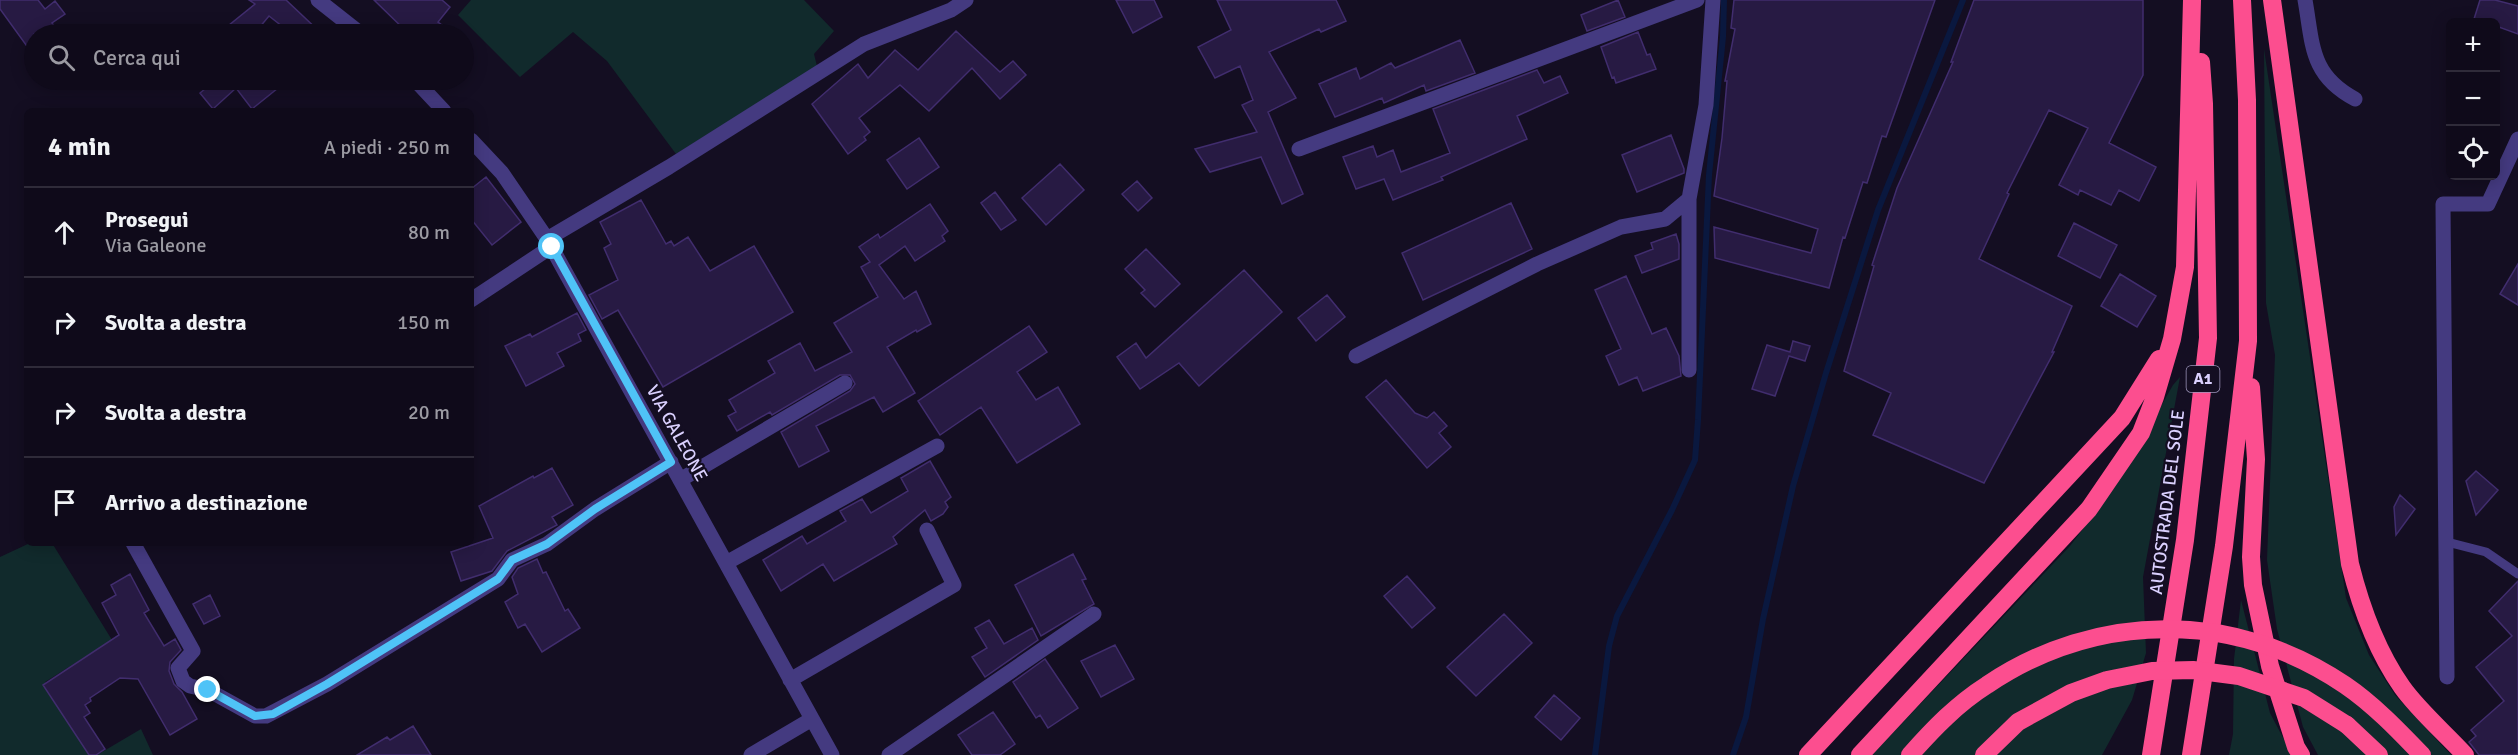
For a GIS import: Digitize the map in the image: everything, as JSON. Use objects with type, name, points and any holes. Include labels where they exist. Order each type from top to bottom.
[{"type":"highway","points":[[1860,755],[2089,510],[2141,432],[2155,397],[2172,339],[2185,267],[2192,0]]},
{"type":"highway","name":"AUTOSTRADA DEL SOLE","points":[[2151,755],[2185,540],[2208,338],[2204,104],[2196,0]]},
{"type":"highway","name":"A1","points":[[2191,755],[2224,546],[2248,341],[2247,100],[2242,0]]},
{"type":"highway","points":[[2272,0],[2350,564],[2359,601],[2374,638],[2403,688],[2465,755]]},
{"type":"highway","points":[[1808,755],[2122,418],[2172,339]]},
{"type":"highway","points":[[2248,341],[2256,459],[2251,557],[2253,585],[2270,666],[2296,747],[2301,755]]},
{"type":"highway","points":[[1910,755],[1943,719],[1987,685],[2038,657],[2090,638],[2161,628],[2195,629],[2242,638],[2318,668],[2347,686],[2395,727],[2422,755]]},
{"type":"highway","points":[[1984,755],[2018,722],[2071,693],[2108,680],[2152,671],[2193,670],[2239,676],[2304,698],[2347,725],[2379,755]]},
{"type":"street","points":[[318,0],[348,24]]},
{"type":"street","points":[[474,298],[549,243],[864,44],[951,10],[966,0]]},
{"type":"street","points":[[1299,149],[1697,0]]},
{"type":"street","points":[[1689,370],[1689,199],[1706,105],[1713,0]]},
{"type":"street","points":[[2305,0],[2314,54],[2323,75],[2340,91],[2355,99]]},
{"type":"street","points":[[424,90],[441,108]]},
{"type":"street","points":[[2447,677],[2443,204],[2488,204],[2518,139]]},
{"type":"street","name":"VIA GALEONE","points":[[474,143],[502,173],[549,243],[832,755]]},
{"type":"street","points":[[1356,356],[1548,259],[1621,227],[1665,219],[1689,199]]},
{"type":"street","points":[[680,480],[845,383]]},
{"type":"street","points":[[726,563],[937,446]]},
{"type":"street","points":[[136,546],[193,651],[178,668],[183,681],[190,686],[208,690],[255,716],[266,716],[327,684],[498,579],[512,560],[547,544],[595,509],[671,462]]},
{"type":"street","points":[[790,680],[954,585],[927,530]]},
{"type":"street","points":[[889,755],[1094,614]]},
{"type":"street","points":[[751,755],[812,719]]},
{"type":"lane","points":[[2447,542],[2486,552],[2518,574]]},
{"type":"green space","points":[[471,0],[804,0],[834,31],[814,54],[817,66],[676,154],[607,61],[573,32],[520,77],[474,31],[474,24],[467,24],[458,15]]},
{"type":"green space","points":[[2264,49],[2346,598],[2369,655],[2395,695],[2451,755],[2318,755],[2303,727],[2277,629],[2267,560],[2275,355],[2266,303]]},
{"type":"green space","points":[[2180,377],[2143,577],[2146,653],[2132,700],[2102,755],[1872,755],[2070,546],[2116,485],[2173,385]]},
{"type":"green space","points":[[24,546],[54,546],[112,640],[45,682],[90,755],[0,755],[0,557]]},
{"type":"green space","points":[[2241,600],[2270,713],[2292,755],[2229,755],[2233,734],[2234,659]]},
{"type":"green space","points":[[141,729],[153,755],[97,755]]},
{"type":"building","points":[[0,0],[38,0],[45,9],[55,1],[65,14],[53,24],[24,24],[24,42],[0,9]]},
{"type":"building","points":[[249,0],[286,0],[311,24],[279,24],[269,16],[262,24],[230,24],[255,4]]},
{"type":"building","points":[[374,0],[442,0],[450,7],[438,22],[441,24],[399,24]]},
{"type":"building","points":[[1116,0],[1154,0],[1162,17],[1133,33]]},
{"type":"building","points":[[1217,0],[1336,0],[1346,21],[1321,32],[1319,29],[1269,52],[1296,98],[1268,112],[1303,194],[1282,204],[1261,157],[1210,172],[1195,149],[1257,132],[1242,105],[1253,100],[1240,66],[1215,78],[1198,47],[1231,30]]},
{"type":"building","points":[[1618,0],[1625,17],[1587,31],[1581,15]]},
{"type":"building","points":[[1734,0],[1935,0],[1886,137],[1882,136],[1867,183],[1863,182],[1845,238],[1843,237],[1829,288],[1715,258],[1714,227],[1811,253],[1818,229],[1714,196],[1722,138],[1727,81],[1725,81],[1735,29],[1731,28]]},
{"type":"building","points":[[1974,0],[2143,0],[2143,75],[2109,143],[2156,167],[2139,201],[2119,190],[2111,205],[2080,190],[2078,195],[2059,185],[2088,128],[2049,110],[2007,193],[2009,194],[1979,259],[2072,306],[2052,352],[2054,352],[1984,483],[1873,435],[1891,393],[1844,371],[1874,266],[1872,265],[1897,188],[1953,62],[1951,62]]},
{"type":"building","points":[[2480,0],[2495,0],[2518,6],[2518,34],[2500,27],[2500,18],[2474,18]]},
{"type":"building","points":[[956,31],[1000,72],[1013,61],[1026,75],[1000,99],[972,68],[929,111],[900,85],[859,118],[870,132],[864,137],[866,140],[848,154],[812,104],[858,64],[868,78],[895,50],[918,70]]},
{"type":"building","points":[[1638,32],[1647,55],[1650,54],[1656,69],[1616,83],[1601,47]]},
{"type":"building","points":[[1460,40],[1475,73],[1426,91],[1424,85],[1384,103],[1382,98],[1335,117],[1319,84],[1356,68],[1360,79],[1391,63],[1395,68]]},
{"type":"building","points":[[1537,70],[1544,83],[1560,76],[1568,93],[1517,116],[1527,139],[1441,177],[1443,180],[1393,200],[1384,179],[1356,189],[1343,157],[1373,146],[1377,157],[1393,150],[1401,172],[1450,153],[1433,109]]},
{"type":"building","points":[[204,90],[234,90],[214,108],[200,93]]},
{"type":"building","points":[[238,90],[276,90],[253,108]]},
{"type":"building","points":[[1671,135],[1684,173],[1637,192],[1622,155]]},
{"type":"building","points":[[919,138],[939,167],[907,189],[887,160]]},
{"type":"building","points":[[1060,164],[1084,190],[1046,225],[1022,198]]},
{"type":"building","points":[[486,177],[521,222],[492,245],[474,223],[474,187]]},
{"type":"building","points":[[1137,181],[1152,198],[1138,211],[1122,194]]},
{"type":"building","points":[[995,192],[1016,220],[1001,230],[981,203]]},
{"type":"building","points":[[641,200],[666,244],[671,241],[674,246],[688,237],[710,271],[754,246],[793,312],[663,387],[618,310],[602,319],[589,295],[618,280],[604,248],[611,244],[600,222]]},
{"type":"building","points":[[1511,203],[1532,249],[1423,300],[1402,253]]},
{"type":"building","points":[[930,204],[948,231],[942,236],[945,241],[915,261],[905,246],[879,265],[904,299],[916,291],[931,324],[887,347],[915,393],[883,412],[874,397],[816,426],[829,451],[799,467],[781,432],[850,391],[855,384],[850,375],[840,375],[772,415],[770,412],[737,431],[728,416],[736,412],[729,400],[775,373],[768,361],[800,343],[815,371],[852,352],[834,323],[878,297],[861,267],[870,262],[859,247],[878,234],[880,238]]},
{"type":"building","points":[[2074,223],[2117,245],[2100,278],[2058,256]]},
{"type":"building","points":[[1676,234],[1679,259],[1642,273],[1635,256],[1653,249],[1651,243]]},
{"type":"building","points":[[1146,249],[1180,284],[1155,307],[1141,293],[1145,290],[1125,269]]},
{"type":"building","points":[[2518,264],[2518,305],[2500,294]]},
{"type":"building","points":[[1244,270],[1282,312],[1199,386],[1179,363],[1140,389],[1117,357],[1136,343],[1146,358]]},
{"type":"building","points":[[2120,274],[2156,296],[2137,327],[2101,306]]},
{"type":"building","points":[[1626,276],[1652,334],[1666,328],[1679,356],[1681,376],[1643,391],[1637,377],[1619,385],[1606,356],[1621,349],[1595,290]]},
{"type":"building","points":[[1327,295],[1345,317],[1316,341],[1298,318]]},
{"type":"building","points":[[577,313],[586,330],[578,334],[581,341],[557,353],[564,366],[526,386],[505,346],[530,334],[532,337]]},
{"type":"building","points":[[1029,326],[1047,352],[1017,372],[1036,400],[1058,387],[1080,424],[1017,463],[981,407],[940,435],[918,401]]},
{"type":"building","points":[[1793,341],[1810,346],[1805,361],[1789,356],[1775,396],[1752,389],[1767,345],[1790,352]]},
{"type":"building","points":[[1386,380],[1415,413],[1427,418],[1434,412],[1447,426],[1439,433],[1451,447],[1427,468],[1366,397]]},
{"type":"building","points":[[930,461],[951,497],[945,502],[948,507],[943,514],[931,521],[925,510],[893,537],[897,544],[834,581],[823,564],[781,591],[763,560],[802,536],[807,544],[846,521],[840,511],[862,499],[871,513],[908,491],[901,478]]},
{"type":"building","points":[[552,468],[573,505],[552,517],[557,525],[507,551],[492,571],[461,581],[451,552],[493,538],[479,506],[533,476],[534,478]]},
{"type":"building","points":[[2476,471],[2498,490],[2476,515],[2466,481]]},
{"type":"building","points":[[2400,495],[2415,509],[2396,535],[2394,507]]},
{"type":"building","points":[[1073,554],[1086,579],[1082,580],[1094,604],[1041,636],[1015,585]]},
{"type":"building","points":[[537,559],[565,611],[568,609],[580,628],[542,652],[525,624],[518,628],[505,602],[518,594],[512,577],[518,568]]},
{"type":"building","points":[[130,574],[149,610],[144,613],[164,646],[175,639],[181,650],[170,662],[169,671],[174,684],[182,692],[197,719],[170,735],[138,679],[120,678],[90,698],[91,701],[85,705],[90,713],[84,717],[105,749],[96,755],[89,755],[43,685],[119,635],[102,603],[116,595],[111,585]]},
{"type":"building","points":[[1407,576],[1435,608],[1412,628],[1384,596]]},
{"type":"building","points":[[2518,581],[2518,755],[2479,755],[2469,742],[2476,736],[2471,730],[2504,701],[2476,667],[2512,636],[2489,611]]},
{"type":"building","points":[[210,595],[220,616],[204,624],[193,604]]},
{"type":"building","points":[[1504,614],[1532,643],[1476,696],[1447,667]]},
{"type":"building","points":[[989,620],[1004,644],[1032,628],[1038,640],[985,677],[972,657],[987,648],[975,628]]},
{"type":"building","points":[[1115,645],[1134,679],[1101,697],[1081,661]]},
{"type":"building","points":[[1045,659],[1078,708],[1048,728],[1040,715],[1036,718],[1013,682]]},
{"type":"building","points":[[1554,695],[1580,718],[1561,740],[1535,717]]},
{"type":"building","points":[[993,712],[1015,744],[1000,755],[972,755],[958,735]]},
{"type":"building","points":[[413,726],[431,755],[357,755],[387,737],[390,740]]},
{"type":"waterway","points":[[1595,755],[1609,646],[1617,616],[1695,460],[1709,175],[1723,37],[1724,0]]},
{"type":"waterway","points":[[1733,755],[1746,717],[1763,619],[1793,486],[1826,373],[1878,210],[1963,0]]},
{"type":"route","points":[[208,690],[255,716],[273,714],[327,684],[498,579],[512,560],[547,544],[595,509],[671,462],[552,247]]}]
